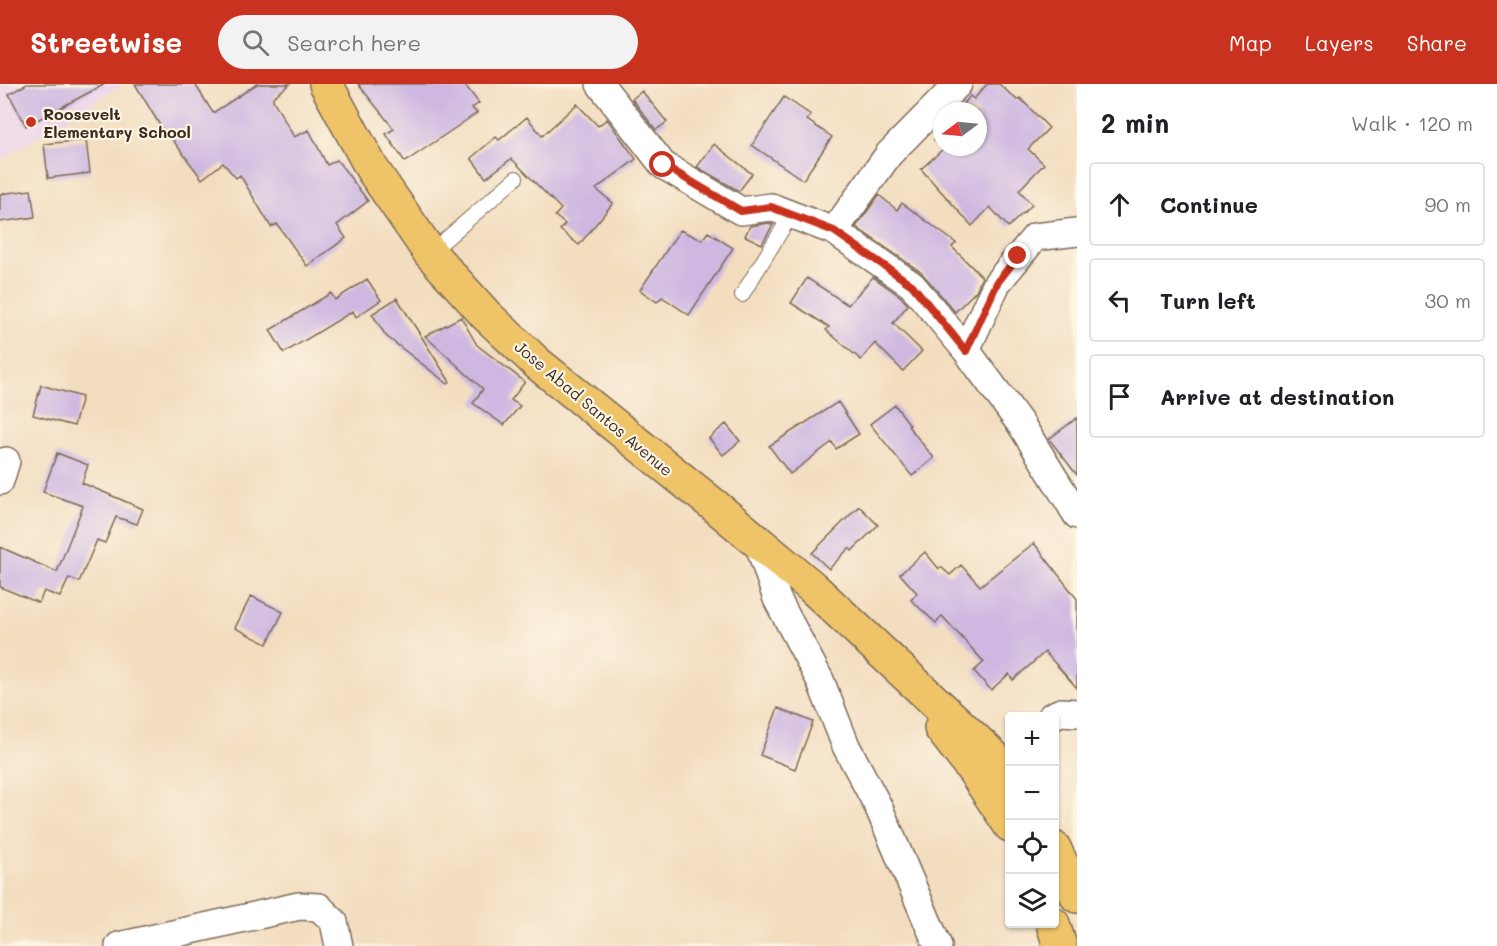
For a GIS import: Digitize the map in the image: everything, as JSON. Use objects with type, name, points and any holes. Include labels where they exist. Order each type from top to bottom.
[{"type":"highway","name":"Jose Abad Santos Avenue","points":[[326,84],[372,169],[430,253],[486,315],[537,363],[812,587],[916,686],[1004,760]]},
{"type":"highway","name":"Jose Abad Santos Avenue","points":[[916,686],[927,709],[974,771],[1007,820]]},
{"type":"highway","points":[[1059,858],[1077,896]]},
{"type":"highway","points":[[1054,928],[1060,946]]},
{"type":"street","points":[[600,84],[663,165],[741,211],[771,207],[834,231],[912,285],[966,351],[1022,426],[1077,515]]},
{"type":"street","points":[[834,231],[889,154],[958,84]]},
{"type":"street","points":[[966,351],[997,283],[1035,237],[1077,231]]},
{"type":"street","points":[[758,542],[777,599],[820,680],[846,746],[878,806],[938,946]]},
{"type":"street","points":[[1059,713],[1077,713]]},
{"type":"street","points":[[119,946],[299,906],[319,907],[334,922],[339,946]]},
{"type":"lane","points":[[430,253],[516,178]]},
{"type":"lane","points":[[742,295],[791,215]]},
{"type":"shaded area","name":"Roosevelt Elementary School","points":[[0,84],[123,84],[0,160]]},
{"type":"building","points":[[27,84],[105,84],[26,126],[9,94]]},
{"type":"building","points":[[135,84],[195,84],[213,113],[257,84],[290,84],[273,97],[273,100],[294,137],[309,130],[327,165],[337,160],[368,201],[337,225],[346,238],[307,266],[277,224],[271,227],[240,175],[236,178],[223,163],[202,179],[166,131],[164,132]]},
{"type":"building","points":[[358,84],[464,84],[479,103],[472,108],[477,113],[405,162],[386,134],[394,129]]},
{"type":"building","points":[[987,84],[999,84],[1017,100],[1020,98],[1049,128],[1028,149],[1044,164],[1019,190],[1032,205],[1008,227],[990,207],[972,226],[921,169],[935,156],[987,156],[987,102],[965,102],[970,96],[974,99]]},
{"type":"building","points":[[642,91],[667,122],[656,130],[632,99]]},
{"type":"building","points":[[784,97],[811,115],[807,120],[832,137],[803,180],[752,145]]},
{"type":"building","points":[[577,104],[598,126],[607,119],[636,159],[596,189],[613,203],[579,245],[560,230],[565,224],[555,216],[561,209],[514,161],[511,159],[486,178],[471,158],[496,137],[499,140],[527,117],[542,136]]},
{"type":"building","points":[[86,140],[90,173],[48,178],[44,144]]},
{"type":"building","points":[[714,144],[752,174],[739,191],[697,167]]},
{"type":"building","points":[[31,190],[35,217],[0,222],[0,194]]},
{"type":"building","points":[[879,195],[897,210],[902,203],[956,243],[952,247],[982,277],[976,291],[955,312],[921,272],[856,227]]},
{"type":"building","points":[[769,223],[773,225],[762,244],[745,236],[750,226]]},
{"type":"building","points":[[680,230],[702,240],[708,232],[733,248],[689,315],[662,297],[657,302],[640,290]]},
{"type":"building","points":[[873,277],[901,297],[908,305],[893,323],[922,351],[903,371],[875,343],[861,360],[826,330],[829,327],[791,303],[807,278],[848,305]]},
{"type":"building","points":[[367,279],[381,300],[356,317],[353,311],[284,353],[270,330],[331,293],[335,300]]},
{"type":"building","points":[[397,298],[450,382],[448,384],[386,336],[372,314]]},
{"type":"building","points":[[461,317],[477,345],[525,382],[511,400],[520,406],[504,425],[473,403],[483,389],[425,336]]},
{"type":"building","points":[[41,385],[82,397],[74,426],[33,415]]},
{"type":"building","points":[[838,402],[859,434],[836,449],[832,442],[790,474],[769,446]]},
{"type":"building","points":[[895,405],[910,425],[908,426],[934,458],[912,476],[870,424]]},
{"type":"building","points":[[1077,418],[1077,475],[1049,439]]},
{"type":"building","points":[[726,424],[740,441],[723,455],[709,438]]},
{"type":"building","points":[[57,453],[88,465],[82,483],[143,509],[137,524],[116,517],[105,543],[97,540],[79,582],[69,578],[60,597],[44,591],[39,603],[0,587],[0,547],[57,572],[83,506],[43,492]]},
{"type":"building","points":[[859,506],[878,525],[852,551],[849,548],[829,569],[812,553]]},
{"type":"building","points":[[1034,543],[1077,599],[1077,688],[1045,652],[1013,680],[1009,674],[991,690],[974,671],[984,662],[942,616],[936,623],[911,600],[917,593],[900,574],[925,552],[939,569],[941,567],[950,575],[961,565],[980,586]]},
{"type":"building","points":[[251,596],[283,612],[267,644],[235,628]]},
{"type":"building","points":[[778,708],[813,722],[795,769],[760,755]]},
{"type":"place","name":"Roosevelt Elementary School","points":[[31,122]]},
{"type":"route","points":[[663,165],[741,211],[771,207],[834,231],[912,285],[966,351],[997,283],[1018,256]]}]
